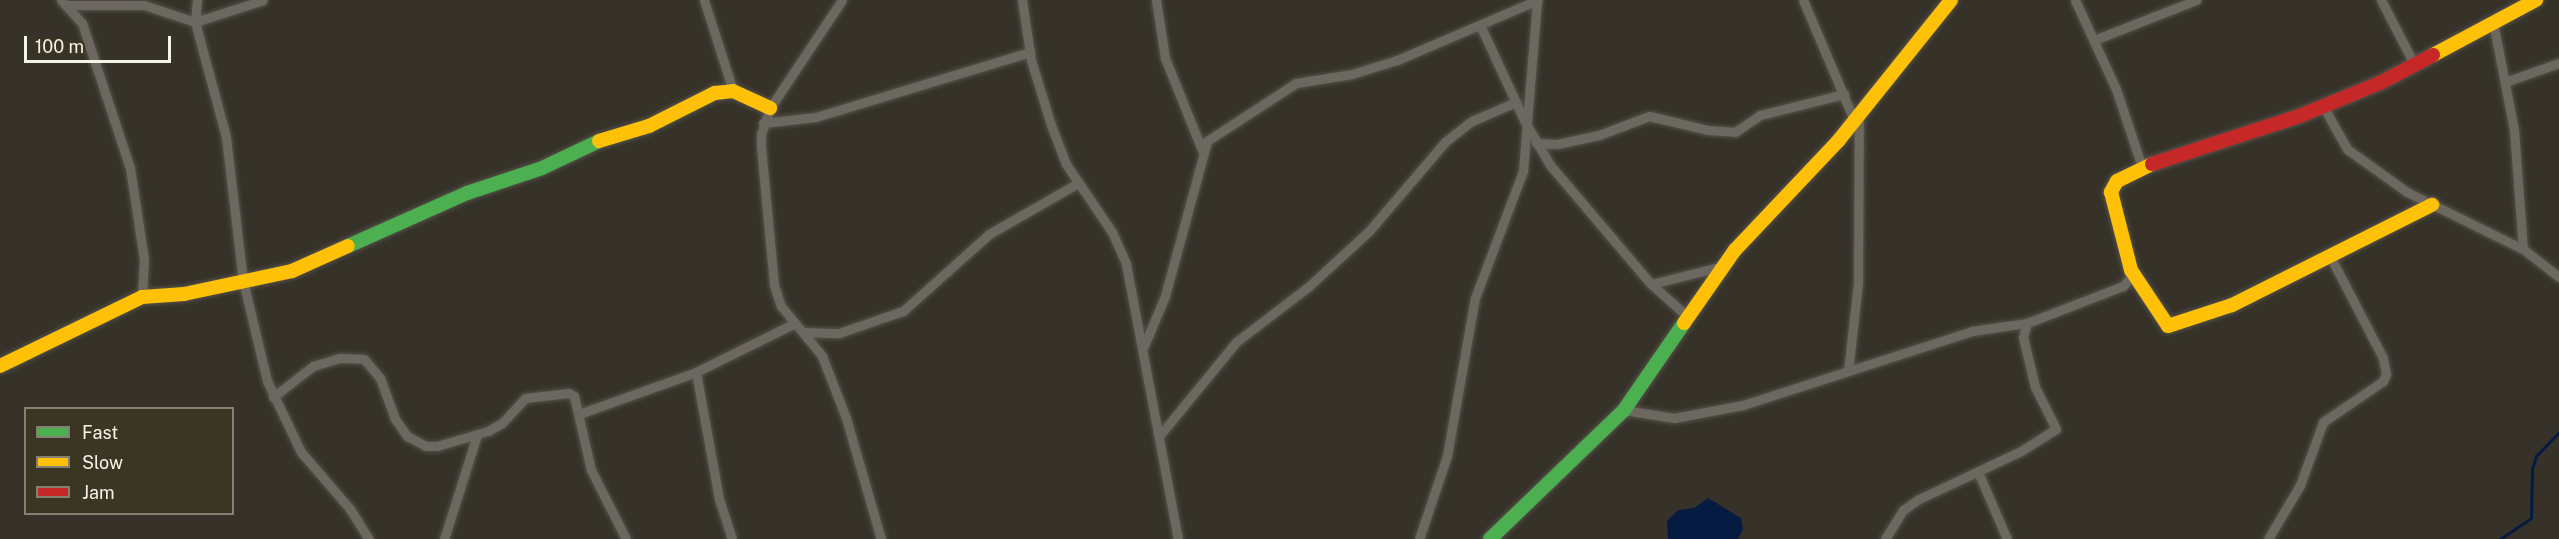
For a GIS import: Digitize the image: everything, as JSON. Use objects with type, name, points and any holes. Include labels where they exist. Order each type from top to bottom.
[{"type":"street","points":[[196,0],[195,22],[226,137],[243,281],[273,397],[301,452],[350,509],[369,539]]},
{"type":"street","points":[[65,2],[144,5],[195,22],[263,0]]},
{"type":"street","points":[[704,0],[734,91]]},
{"type":"street","points":[[842,0],[763,123],[761,147],[769,261],[781,306],[793,324],[804,332],[822,356],[846,418],[881,539]]},
{"type":"street","points":[[1022,0],[1030,52],[1051,125],[1078,183],[1112,232],[1126,264],[1144,346],[1178,539]]},
{"type":"street","points":[[1156,0],[1165,58],[1202,150]]},
{"type":"street","points":[[1144,346],[1165,296],[1202,150],[1228,125],[1296,83],[1364,70],[1537,0],[1524,120],[1520,185],[1474,298],[1448,456],[1419,539]]},
{"type":"street","points":[[1803,0],[1844,94],[1857,117],[1858,283],[1848,371]]},
{"type":"street","points":[[1490,539],[1502,533],[1624,410],[1723,266],[1857,117],[1951,0]]},
{"type":"street","points":[[2075,0],[2094,40],[2142,166]]},
{"type":"street","points":[[2094,40],[2196,0]]},
{"type":"street","points":[[2381,0],[2414,64]]},
{"type":"street","points":[[2432,205],[2232,304],[2168,326],[2131,270],[2111,192],[2117,181],[2142,166],[2212,147],[2324,106],[2414,64],[2536,0]]},
{"type":"street","points":[[65,2],[82,23],[130,168],[144,259],[142,297]]},
{"type":"street","points":[[2493,22],[2514,130],[2523,249]]},
{"type":"street","points":[[1480,25],[1536,143],[1650,284],[1687,316]]},
{"type":"street","points":[[763,123],[845,109],[1030,52]]},
{"type":"street","points":[[2505,82],[2559,63]]},
{"type":"street","points":[[0,366],[142,297],[184,294],[292,271],[468,193],[542,168],[587,145],[649,126],[715,93],[734,91],[771,108]]},
{"type":"street","points":[[1536,143],[1557,144],[1599,135],[1649,116],[1708,130],[1735,132],[1775,110],[1844,94]]},
{"type":"street","points":[[1160,435],[1236,342],[1308,287],[1369,231],[1446,141],[1472,121],[1516,102]]},
{"type":"street","points":[[2324,106],[2347,149],[2432,205],[2523,249],[2559,277]]},
{"type":"street","points":[[804,332],[839,333],[903,311],[989,234],[1078,183]]},
{"type":"street","points":[[2268,539],[2300,485],[2323,422],[2383,381],[2386,374],[2383,358],[2330,256]]},
{"type":"street","points":[[1650,284],[1688,278],[1723,266]]},
{"type":"street","points":[[1624,410],[1658,417],[1703,413],[1848,371],[1972,331],[2027,323],[2123,286],[2130,278],[2131,270]]},
{"type":"street","points":[[1885,539],[1903,510],[1919,499],[1978,472],[2056,429],[2035,387],[2023,337],[2027,323]]},
{"type":"street","points":[[579,414],[696,372],[793,324]]},
{"type":"street","points":[[273,397],[313,366],[353,357],[371,365],[387,391],[400,427],[416,443],[436,446],[477,435],[502,423],[525,398],[569,393],[574,396],[591,470],[626,539]]},
{"type":"street","points":[[696,372],[719,499],[732,539]]},
{"type":"street","points":[[444,539],[477,435]]},
{"type":"street","points":[[1978,472],[2007,539]]},
{"type":"water","points":[[1708,498],[1741,518],[1743,529],[1738,539],[1668,539],[1667,521],[1678,510],[1694,508]]},
{"type":"waterway","points":[[2500,539],[2531,518],[2532,469],[2536,456],[2559,432]]},
{"type":"traffic: fast","points":[[348,246],[467,193],[542,168],[599,141]]},
{"type":"traffic: fast","points":[[1490,539],[1624,410],[1684,323]]},
{"type":"traffic: slow","points":[[1684,323],[1735,250],[1839,140],[1951,0]]},
{"type":"traffic: slow","points":[[2433,55],[2536,0]]},
{"type":"traffic: slow","points":[[599,141],[649,126],[715,93],[733,91],[770,108]]},
{"type":"traffic: slow","points":[[2152,164],[2117,181],[2111,192],[2131,270],[2168,326],[2232,305],[2432,205]]},
{"type":"traffic: slow","points":[[0,366],[142,297],[184,294],[292,271],[348,246]]},
{"type":"traffic: jam","points":[[2152,164],[2297,117],[2380,83],[2433,55]]}]
